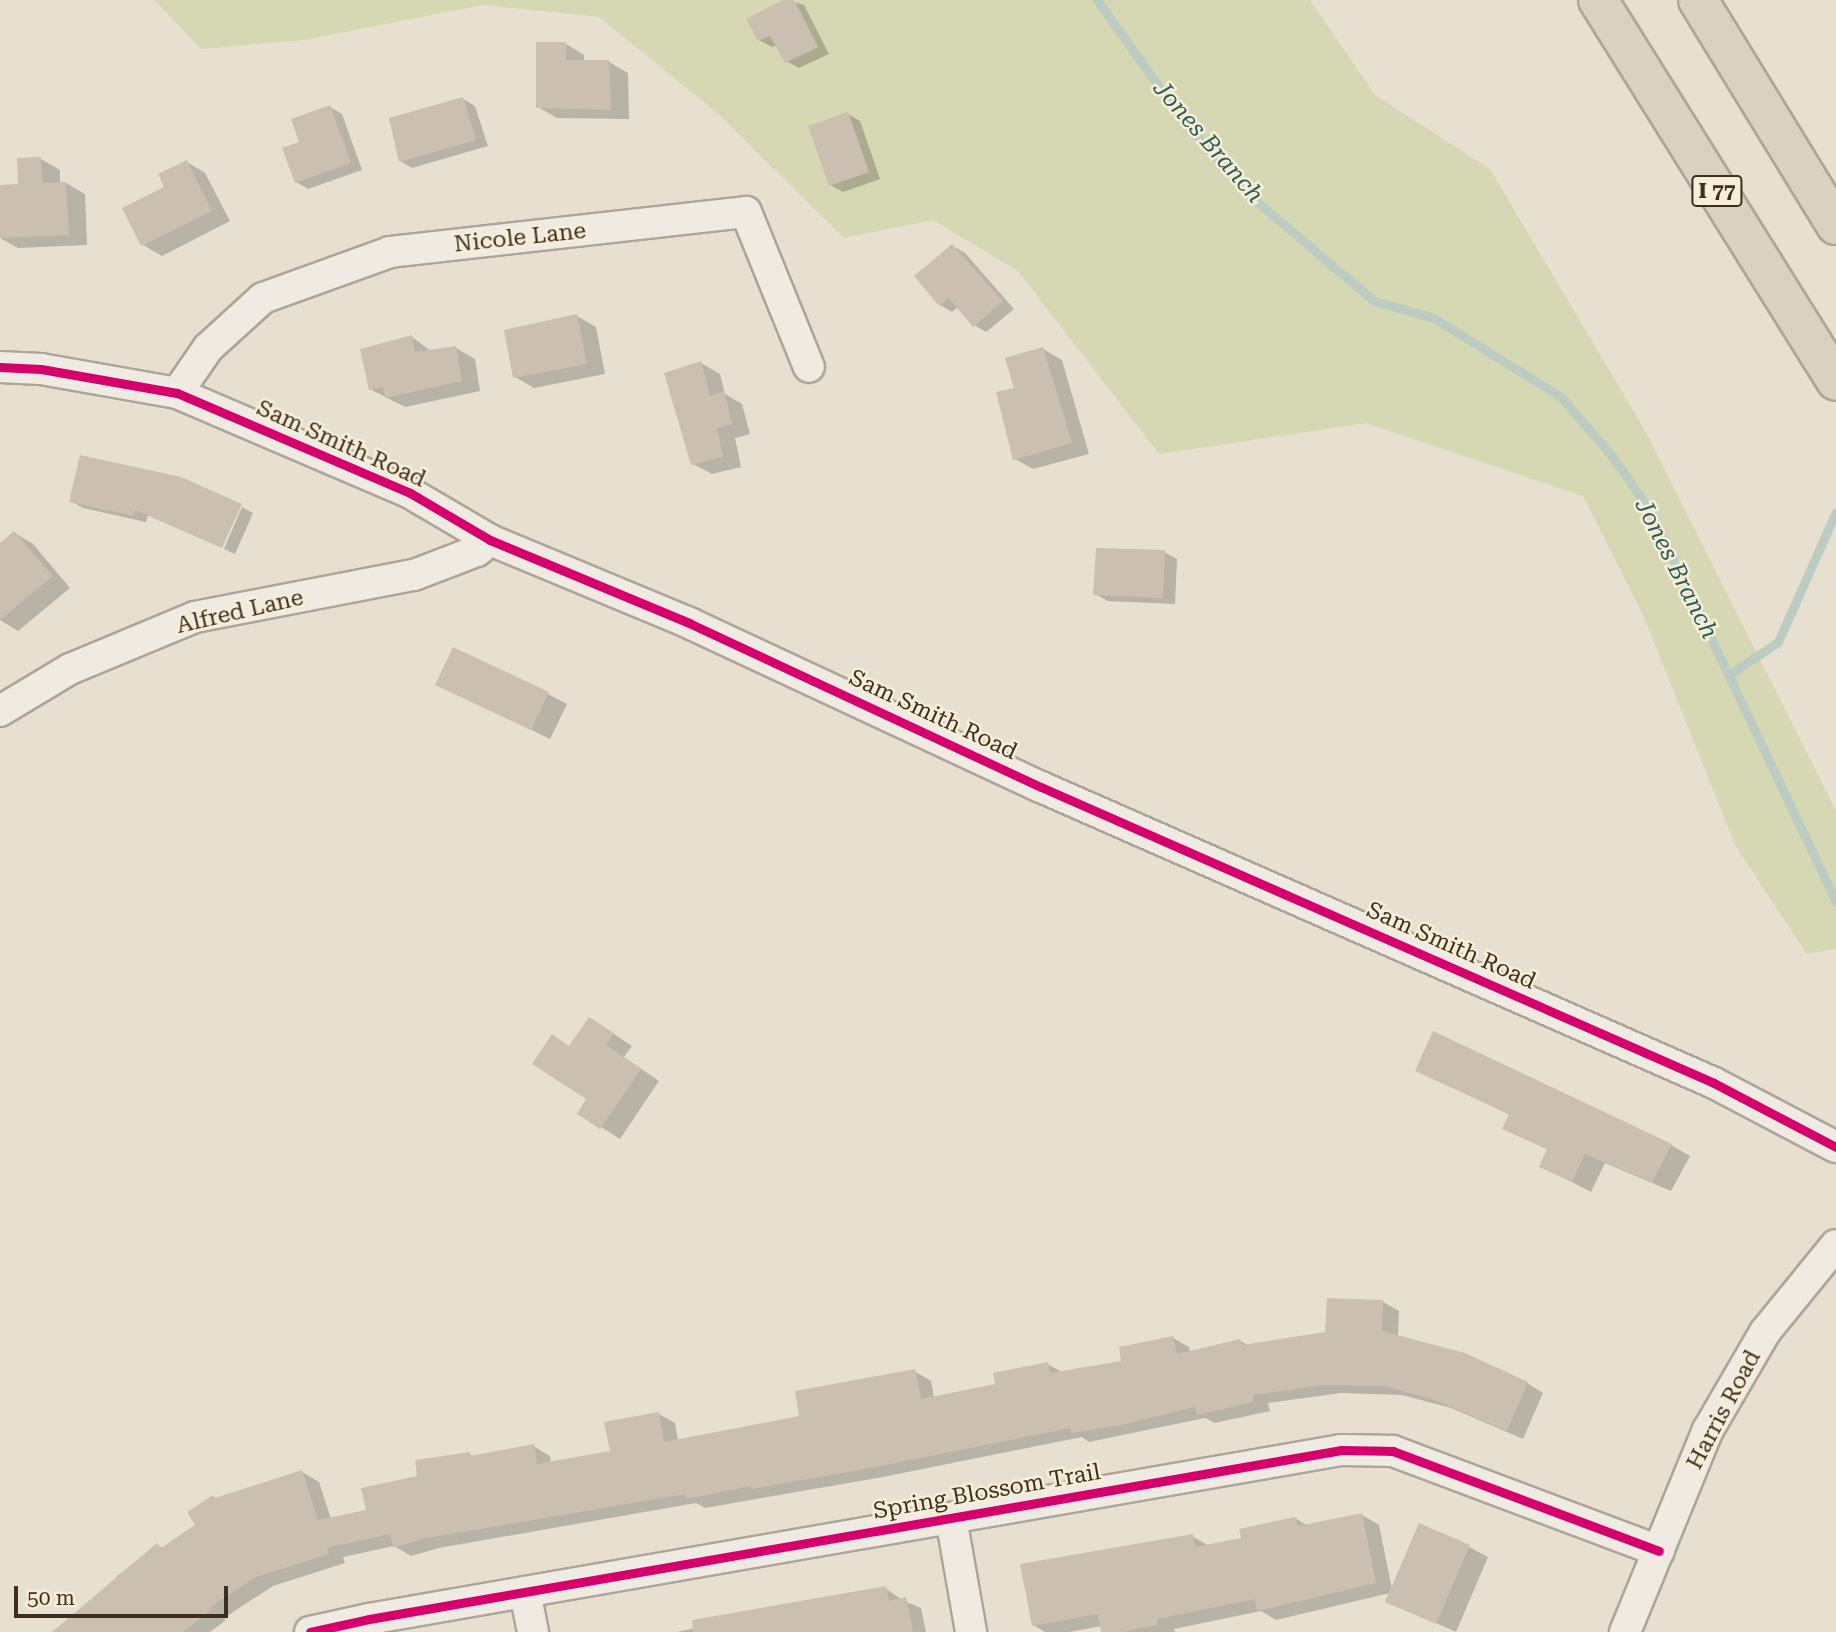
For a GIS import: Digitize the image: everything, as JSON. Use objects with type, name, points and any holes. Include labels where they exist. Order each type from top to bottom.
[{"type":"highway","name":"I 77","points":[[1598,0],[1836,381]]},
{"type":"highway","points":[[1698,0],[1836,225]]},
{"type":"street","name":"Nicole Lane","points":[[177,393],[208,348],[263,298],[390,252],[746,212],[809,368]]},
{"type":"street","name":"Sam Smith Road","points":[[0,367],[41,369],[177,393],[410,494],[490,540],[690,622],[1041,786],[1714,1083],[1836,1147]]},
{"type":"street","name":"Alfred Lane","points":[[0,711],[70,669],[195,617],[414,575],[477,551],[490,540]]},
{"type":"street","name":"Harris Road","points":[[1625,1632],[1708,1430],[1759,1343],[1836,1245]]},
{"type":"street","name":"Spring Blossom Trail","points":[[310,1632],[1341,1450],[1394,1451],[1659,1551]]},
{"type":"street","points":[[951,1518],[971,1632]]},
{"type":"street","points":[[526,1592],[533,1632]]},
{"type":"green space","points":[[154,0],[1310,0],[1375,95],[1490,169],[1647,434],[1836,811],[1836,949],[1807,954],[1735,845],[1643,615],[1583,496],[1366,423],[1159,454],[1018,271],[933,220],[844,238],[717,113],[599,17],[483,5],[304,40],[201,49]]},
{"type":"building","points":[[783,0],[794,0],[818,47],[785,63],[770,36],[758,41],[746,19]]},
{"type":"building","points":[[536,42],[566,42],[566,60],[609,60],[611,110],[536,108]]},
{"type":"building","points":[[463,97],[476,140],[399,162],[389,118]]},
{"type":"building","points":[[330,105],[351,163],[295,183],[282,148],[299,142],[291,119]]},
{"type":"building","points":[[848,112],[869,172],[829,186],[808,126]]},
{"type":"building","points":[[41,157],[42,183],[66,182],[69,235],[0,238],[0,185],[18,184],[17,158]]},
{"type":"building","points":[[187,160],[212,211],[141,246],[122,208],[164,187],[158,174]]},
{"type":"building","points":[[952,244],[1003,301],[973,327],[949,298],[939,306],[914,276]]},
{"type":"building","points":[[577,314],[587,364],[513,378],[504,330]]},
{"type":"building","points":[[412,335],[415,352],[456,346],[462,381],[385,398],[383,387],[369,390],[360,349]]},
{"type":"building","points":[[1043,347],[1072,443],[1013,460],[996,392],[1014,388],[1005,358]]},
{"type":"building","points":[[701,361],[710,396],[724,391],[732,424],[717,428],[723,457],[691,465],[664,373]]},
{"type":"building","points":[[80,455],[181,477],[242,504],[222,548],[135,510],[134,516],[69,502]]},
{"type":"building","points":[[14,531],[53,576],[0,620],[0,543]]},
{"type":"building","points":[[1096,548],[1165,550],[1163,598],[1093,595]]},
{"type":"building","points":[[453,647],[549,692],[531,730],[435,685]]},
{"type":"building","points":[[589,1017],[614,1033],[606,1045],[641,1069],[600,1129],[577,1114],[586,1099],[532,1064],[552,1034],[569,1046]]},
{"type":"building","points":[[1433,1031],[1672,1144],[1652,1182],[1585,1154],[1572,1182],[1539,1167],[1547,1149],[1502,1129],[1509,1114],[1415,1071]]},
{"type":"building","points":[[1327,1298],[1383,1300],[1382,1331],[1465,1353],[1528,1382],[1507,1431],[1432,1399],[1384,1386],[1324,1385],[1253,1395],[1254,1402],[1197,1415],[1195,1407],[1122,1425],[1071,1433],[1070,1428],[865,1469],[751,1489],[750,1486],[687,1499],[685,1494],[421,1539],[393,1548],[390,1534],[327,1548],[329,1554],[256,1577],[209,1608],[211,1610],[183,1632],[52,1632],[157,1543],[161,1548],[195,1525],[187,1512],[213,1495],[215,1498],[302,1470],[318,1520],[366,1510],[361,1488],[417,1476],[415,1460],[470,1452],[470,1456],[534,1444],[537,1464],[610,1451],[604,1422],[659,1412],[664,1442],[799,1416],[795,1391],[915,1369],[921,1399],[995,1384],[993,1373],[1048,1362],[1050,1373],[1121,1361],[1119,1347],[1173,1336],[1177,1354],[1240,1339],[1242,1345],[1325,1332]]},
{"type":"building","points":[[1362,1513],[1376,1583],[1257,1611],[1255,1599],[1157,1619],[1158,1625],[1121,1632],[1101,1632],[1098,1614],[1032,1626],[1020,1564],[1193,1534],[1195,1547],[1241,1538],[1239,1529],[1295,1517],[1298,1526]]},
{"type":"building","points":[[1419,1523],[1470,1545],[1436,1624],[1385,1602]]},
{"type":"building","points":[[886,1586],[889,1601],[906,1597],[913,1632],[693,1632],[692,1620]]},
{"type":"waterway","name":"Jones Branch","points":[[1097,0],[1184,122],[1248,194],[1374,301],[1434,318],[1561,397],[1612,456],[1651,512],[1836,902]]},
{"type":"waterway","points":[[1730,674],[1778,642],[1836,512]]},
{"type":"cycle path","points":[[0,367],[41,369],[177,393],[410,493],[490,540],[689,623],[1041,787],[1714,1083],[1836,1147]]},
{"type":"cycle path","points":[[310,1632],[369,1619],[1341,1450],[1393,1451],[1659,1551]]}]
